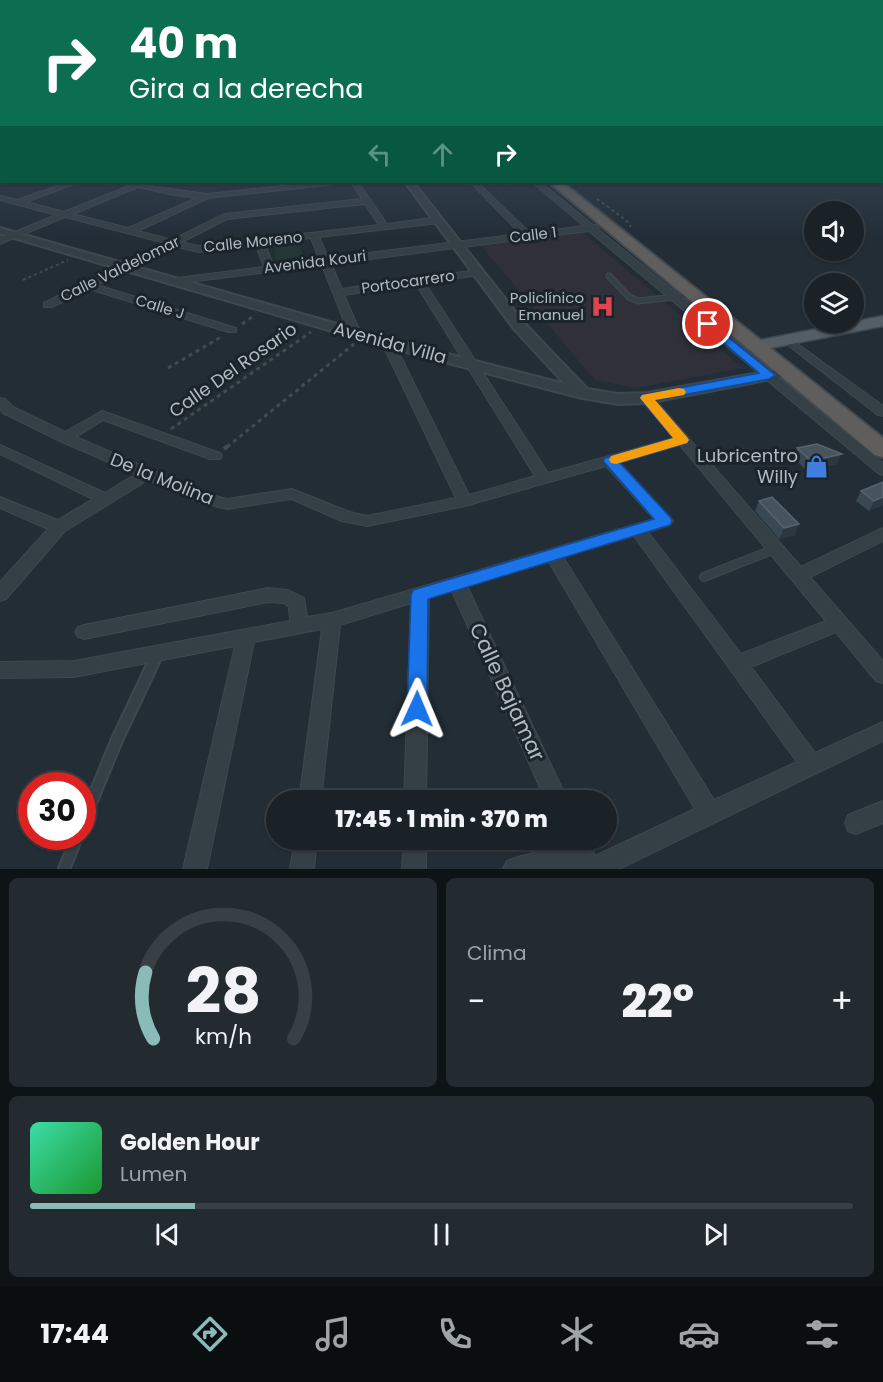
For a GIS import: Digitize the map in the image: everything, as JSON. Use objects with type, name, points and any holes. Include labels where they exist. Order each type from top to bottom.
[{"type":"highway","points":[[556,183],[693,295],[883,434]]},
{"type":"highway","points":[[568,183],[763,345],[778,374],[883,450]]},
{"type":"main road","points":[[763,345],[883,321]]},
{"type":"street","points":[[19,202],[72,183]]},
{"type":"street","points":[[128,183],[174,193],[207,196],[327,183]]},
{"type":"street","points":[[0,241],[64,214],[148,183]]},
{"type":"street","points":[[260,183],[264,190]]},
{"type":"street","points":[[356,183],[385,227]]},
{"type":"street","points":[[410,183],[520,327],[582,393]]},
{"type":"street","points":[[474,183],[528,236]]},
{"type":"street","points":[[537,183],[676,298],[883,412]]},
{"type":"street","points":[[245,192],[250,214]]},
{"type":"street","points":[[130,231],[207,196]]},
{"type":"street","name":"Calle Moreno","points":[[0,198],[198,249],[439,220]]},
{"type":"street","name":"Calle Valdelomar","points":[[48,305],[225,217],[368,201]]},
{"type":"street","name":"Calle 1","points":[[457,244],[609,226]]},
{"type":"street","name":"Avenida Villa","points":[[0,231],[387,343],[582,393],[618,399],[646,398],[778,374]]},
{"type":"street","points":[[314,235],[338,293],[359,335]]},
{"type":"street","points":[[260,242],[269,268]]},
{"type":"street","name":"Avenida Kouri","points":[[173,281],[457,244]]},
{"type":"street","name":"Portocarrero","points":[[338,293],[479,272]]},
{"type":"street","points":[[418,280],[546,480]]},
{"type":"street","name":"Calle J","points":[[87,285],[232,330]]},
{"type":"street","points":[[387,343],[465,501],[682,440]]},
{"type":"street","points":[[778,374],[883,470]]},
{"type":"street","points":[[646,398],[883,675]]},
{"type":"street","name":"De la Molina","points":[[2,409],[145,475],[203,498],[227,504],[292,494],[347,517],[367,521],[465,501]]},
{"type":"street","points":[[65,438],[102,415],[215,456]]},
{"type":"street","points":[[0,448],[105,499]]},
{"type":"street","points":[[0,669],[74,669],[332,620],[665,521],[610,461]]},
{"type":"street","points":[[0,594],[59,527],[145,475]]},
{"type":"street","points":[[4,509],[59,527]]},
{"type":"street","points":[[638,529],[812,765]]},
{"type":"street","points":[[800,576],[883,534]]},
{"type":"street","points":[[553,555],[710,814]]},
{"type":"street","name":"Calle Bajamar","points":[[457,582],[552,790]]},
{"type":"street","points":[[84,632],[268,595],[287,597],[298,603],[299,626]]},
{"type":"street","points":[[415,790],[420,595]]},
{"type":"street","points":[[311,790],[332,620]]},
{"type":"street","points":[[738,664],[840,623]]},
{"type":"street","points":[[195,869],[246,637]]},
{"type":"street","points":[[515,869],[541,862],[585,859],[710,814],[883,731]]},
{"type":"street","points":[[856,823],[883,812]]},
{"type":"street","points":[[302,869],[305,850]]},
{"type":"street","points":[[414,869],[415,850]]},
{"type":"lane","points":[[609,276],[629,297],[638,302],[693,295]]},
{"type":"lane","points":[[704,577],[776,549]]},
{"type":"lane","points":[[96,791],[116,742],[159,653]]},
{"type":"lane","points":[[64,869],[72,850]]},
{"type":"path","points":[[23,280],[81,254]]},
{"type":"path","points":[[168,368],[267,309]]},
{"type":"path","name":"Calle Del Rosario","points":[[160,437],[321,324]]},
{"type":"path","points":[[215,456],[359,335]]},
{"type":"shaded area","name":"Policlínico Emanuel","points":[[583,233],[743,368],[636,388],[595,380],[481,246]]},
{"type":"green space","points":[[298,241],[304,256],[276,260],[273,244]]},
{"type":"building","points":[[817,444],[842,454],[811,461],[797,448]]},
{"type":"building","points":[[883,482],[883,497],[874,501],[861,491]]},
{"type":"building","points":[[772,497],[799,524],[784,528],[759,501]]},
{"type":"slow traffic","points":[[616,460],[682,440],[646,398],[679,392]]},
{"type":"place","name":"Policlínico Emanuel","points":[[602,307]]},
{"type":"place","name":"Lubricentro Willy","points":[[816,466]]},
{"type":"route","points":[[417,709],[420,595],[665,521],[610,461],[682,440],[646,398],[769,375],[708,324]]}]
